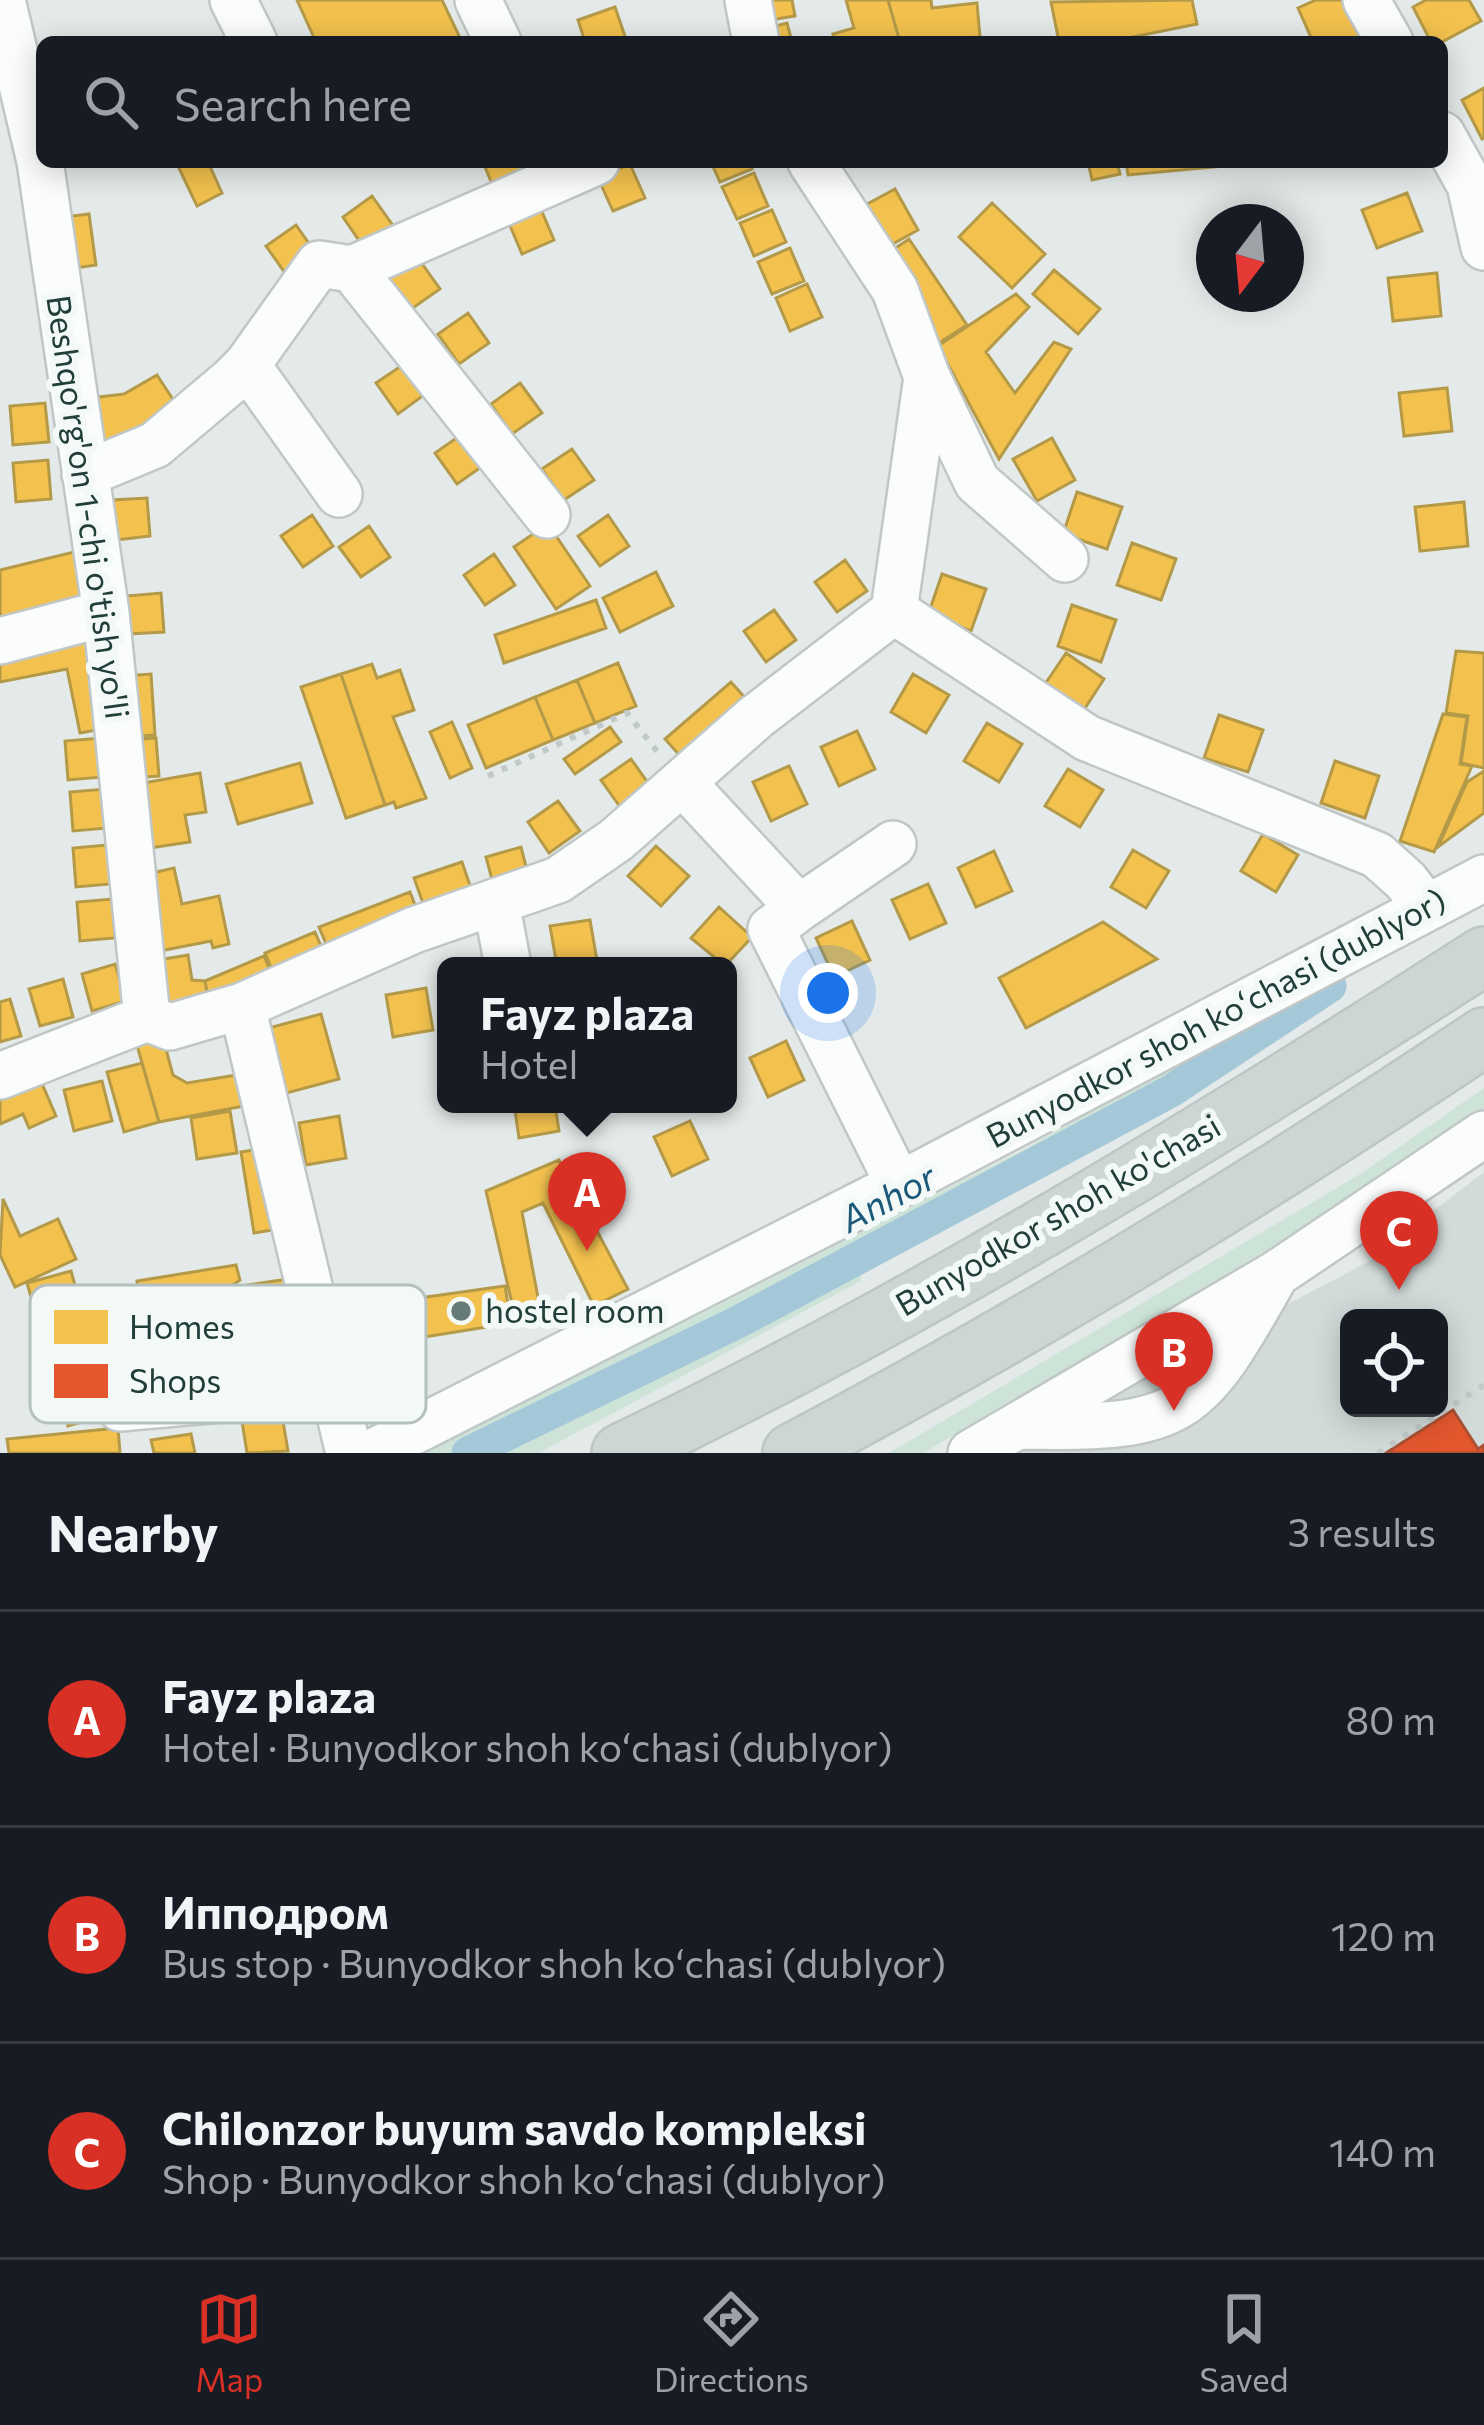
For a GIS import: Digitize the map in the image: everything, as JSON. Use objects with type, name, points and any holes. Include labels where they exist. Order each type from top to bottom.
[{"type":"main road","name":"Bunyodkor shoh ko'chasi","points":[[621,1453],[939,1286],[1284,1083],[1484,956]]},
{"type":"main road","points":[[792,1453],[1142,1255],[1484,1037]]},
{"type":"street","name":"Beshqo'rg'on 1-chi o'tish yo'li","points":[[2,0],[36,144]]},
{"type":"street","points":[[233,0],[251,36]]},
{"type":"street","points":[[478,0],[495,36]]},
{"type":"street","points":[[748,0],[755,36]]},
{"type":"street","points":[[1366,0],[1387,36]]},
{"type":"street","points":[[1448,146],[1470,185],[1484,247]]},
{"type":"street","name":"Beshqo'rg'on 1-chi o'tish yo'li","points":[[41,168],[106,613],[147,1018]]},
{"type":"street","points":[[85,474],[155,445],[247,365],[319,264],[352,268],[582,168]]},
{"type":"street","points":[[815,168],[895,290],[927,377],[976,482],[1065,559]]},
{"type":"street","points":[[352,268],[547,515]]},
{"type":"street","points":[[247,365],[339,494]]},
{"type":"street","points":[[0,1076],[147,1018],[170,1027],[242,1006],[414,930],[559,880],[616,840],[756,717],[894,611],[927,377]]},
{"type":"street","points":[[894,611],[1087,738],[1377,855],[1406,880],[1425,906]]},
{"type":"street","points":[[0,641],[106,613]]},
{"type":"street","points":[[682,782],[799,908]]},
{"type":"street","points":[[893,844],[771,929],[899,1186]]},
{"type":"street","name":"Bunyodkor shoh koʻchasi (dublyor)","points":[[371,1453],[899,1186],[1484,878]]},
{"type":"street","points":[[496,902],[506,957]]},
{"type":"street","points":[[242,1006],[309,1285]]},
{"type":"street","points":[[971,1453],[1276,1274],[1484,1133]]},
{"type":"street","points":[[1017,1426],[1118,1426],[1174,1411],[1220,1371],[1276,1274]]},
{"type":"street","points":[[342,1423],[349,1453]]},
{"type":"path","points":[[488,776],[627,713],[682,782]]},
{"type":"path","points":[[1378,1453],[1484,1384]]},
{"type":"shaded area","points":[[1484,1172],[1484,1453],[1005,1453],[1366,1263]]},
{"type":"green space","points":[[1286,1002],[1295,1004],[1177,1080],[859,1255],[861,1281],[538,1453],[416,1453],[1023,1150]]},
{"type":"green space","points":[[1484,1088],[1484,1108],[1277,1244],[923,1453],[889,1453],[1362,1173]]},
{"type":"building: Homes","points":[[297,0],[442,0],[459,36],[313,36]]},
{"type":"building: Homes","points":[[760,0],[792,0],[795,16],[764,21]]},
{"type":"building: Homes","points":[[846,0],[888,0],[898,36],[833,34],[854,28]]},
{"type":"building: Homes","points":[[888,0],[931,0],[932,8],[977,3],[980,36],[898,36]]},
{"type":"building: Homes","points":[[1192,0],[1197,24],[1138,36],[1058,36],[1051,2]]},
{"type":"building: Homes","points":[[1316,0],[1358,0],[1370,36],[1310,36],[1298,8]]},
{"type":"building: Homes","points":[[1426,0],[1469,0],[1481,21],[1448,39],[1428,36],[1413,7]]},
{"type":"building: Homes","points":[[615,7],[625,36],[583,36],[578,20]]},
{"type":"building: Homes","points":[[787,23],[790,36],[766,36],[764,29]]},
{"type":"building: Homes","points":[[1484,88],[1484,138],[1482,139],[1462,100]]},
{"type":"building: Homes","points":[[179,168],[211,168],[222,193],[197,206]]},
{"type":"building: Homes","points":[[485,168],[523,168],[524,171],[492,184]]},
{"type":"building: Homes","points":[[632,168],[645,198],[613,211],[598,178]]},
{"type":"building: Homes","points":[[714,168],[752,169],[720,182]]},
{"type":"building: Homes","points":[[1089,168],[1118,168],[1120,174],[1092,180]]},
{"type":"building: Homes","points":[[1127,168],[1204,168],[1128,175]]},
{"type":"building: Homes","points":[[754,173],[768,206],[737,219],[722,187]]},
{"type":"building: Homes","points":[[895,189],[918,230],[880,251],[856,210]]},
{"type":"building: Homes","points":[[1407,193],[1422,231],[1377,248],[1362,210]]},
{"type":"building: Homes","points":[[372,196],[394,227],[364,248],[343,217]]},
{"type":"building: Homes","points":[[992,203],[1045,254],[1012,288],[959,237]]},
{"type":"building: Homes","points":[[540,207],[554,240],[522,254],[508,221]]},
{"type":"building: Homes","points":[[772,210],[786,242],[754,256],[740,223]]},
{"type":"building: Homes","points":[[89,214],[96,265],[62,270],[56,218]]},
{"type":"building: Homes","points":[[296,225],[315,252],[285,273],[266,246]]},
{"type":"building: Homes","points":[[909,239],[967,325],[939,343],[882,257]]},
{"type":"building: Homes","points":[[790,248],[804,281],[772,294],[758,262]]},
{"type":"building: Homes","points":[[418,258],[440,289],[410,310],[389,279]]},
{"type":"building: Homes","points":[[1054,270],[1100,309],[1078,334],[1033,294]]},
{"type":"building: Homes","points":[[1437,273],[1441,316],[1393,321],[1388,278]]},
{"type":"building: Homes","points":[[807,284],[822,317],[790,331],[776,298]]},
{"type":"building: Homes","points":[[1016,294],[1029,307],[986,352],[1015,393],[1054,342],[1071,349],[999,459],[938,346]]},
{"type":"building: Homes","points":[[468,313],[489,343],[459,364],[438,334]]},
{"type":"building: Homes","points":[[407,362],[428,392],[398,414],[376,383]]},
{"type":"building: Homes","points":[[157,375],[180,410],[94,449],[82,399],[124,394]]},
{"type":"building: Homes","points":[[520,383],[542,413],[512,434],[491,404]]},
{"type":"building: Homes","points":[[1447,388],[1452,431],[1404,436],[1399,393]]},
{"type":"building: Homes","points":[[45,403],[49,442],[13,445],[10,406]]},
{"type":"building: Homes","points":[[465,432],[487,463],[457,484],[435,453]]},
{"type":"building: Homes","points":[[1052,438],[1075,480],[1037,501],[1013,459]]},
{"type":"building: Homes","points":[[572,449],[594,480],[564,500],[542,469]]},
{"type":"building: Homes","points":[[48,460],[51,499],[16,502],[13,463]]},
{"type":"building: Homes","points":[[1077,492],[1122,507],[1107,549],[1063,534]]},
{"type":"building: Homes","points":[[147,498],[150,536],[116,540],[112,500]]},
{"type":"building: Homes","points":[[1464,502],[1468,546],[1420,551],[1415,507]]},
{"type":"building: Homes","points":[[312,515],[333,546],[303,567],[281,536]]},
{"type":"building: Homes","points":[[608,515],[629,546],[600,566],[578,536]]},
{"type":"building: Homes","points":[[548,524],[590,586],[556,609],[514,547]]},
{"type":"building: Homes","points":[[369,526],[390,557],[361,577],[339,547]]},
{"type":"building: Homes","points":[[1132,543],[1176,559],[1161,600],[1117,585]]},
{"type":"building: Homes","points":[[82,550],[97,608],[5,631],[0,570]]},
{"type":"building: Homes","points":[[494,554],[515,585],[485,605],[464,575]]},
{"type":"building: Homes","points":[[845,560],[867,591],[837,612],[815,582]]},
{"type":"building: Homes","points":[[656,572],[673,606],[620,632],[603,598]]},
{"type":"building: Homes","points":[[942,574],[986,589],[971,631],[928,615]]},
{"type":"building: Homes","points":[[161,593],[164,632],[129,634],[126,596]]},
{"type":"building: Homes","points":[[596,600],[606,628],[504,663],[495,635]]},
{"type":"building: Homes","points":[[1072,605],[1116,620],[1101,662],[1058,646]]},
{"type":"building: Homes","points":[[774,610],[796,640],[766,662],[744,631]]},
{"type":"building: Homes","points":[[88,631],[107,728],[80,733],[67,669],[0,682],[0,648]]},
{"type":"building: Homes","points":[[1456,651],[1484,653],[1484,768],[1461,763],[1468,716],[1446,713]]},
{"type":"building: Homes","points":[[1066,653],[1104,679],[1080,716],[1041,690]]},
{"type":"building: Homes","points":[[618,663],[636,706],[595,723],[577,680]]},
{"type":"building: Homes","points":[[372,664],[377,678],[400,670],[414,710],[393,717],[426,798],[396,808],[394,802],[385,805],[341,674]]},
{"type":"building: Homes","points":[[151,674],[155,735],[127,737],[122,676]]},
{"type":"building: Homes","points":[[341,674],[385,805],[346,818],[301,687]]},
{"type":"building: Homes","points":[[913,674],[949,695],[926,733],[891,712]]},
{"type":"building: Homes","points":[[577,680],[595,723],[553,740],[535,697]]},
{"type":"building: Homes","points":[[731,682],[748,701],[682,758],[665,739]]},
{"type":"building: Homes","points":[[535,697],[553,740],[486,768],[468,725]]},
{"type":"building: Homes","points":[[1443,714],[1467,717],[1460,764],[1472,766],[1434,852],[1400,841]]},
{"type":"building: Homes","points":[[1219,715],[1263,730],[1248,772],[1204,758]]},
{"type":"building: Homes","points":[[452,722],[472,768],[450,778],[430,732]]},
{"type":"building: Homes","points":[[987,723],[1022,744],[999,782],[964,761]]},
{"type":"building: Homes","points":[[610,727],[621,742],[575,774],[564,759]]},
{"type":"building: Homes","points":[[857,731],[875,769],[839,786],[821,747]]},
{"type":"building: Homes","points":[[100,738],[103,777],[68,780],[65,741]]},
{"type":"building: Homes","points":[[156,738],[159,776],[131,778],[128,740]]},
{"type":"building: Homes","points":[[631,759],[653,790],[623,811],[601,780]]},
{"type":"building: Homes","points":[[1335,761],[1379,776],[1365,818],[1321,803]]},
{"type":"building: Homes","points":[[300,763],[312,803],[238,824],[226,784]]},
{"type":"building: Homes","points":[[789,766],[807,804],[771,821],[753,782]]},
{"type":"building: Homes","points":[[1068,769],[1103,790],[1080,827],[1045,806]]},
{"type":"building: Homes","points":[[1484,771],[1484,813],[1438,847],[1467,782]]},
{"type":"building: Homes","points":[[200,773],[206,812],[185,815],[190,842],[143,849],[132,785]]},
{"type":"building: Homes","points":[[105,789],[108,828],[73,831],[70,792]]},
{"type":"building: Homes","points":[[558,801],[580,831],[549,853],[528,822]]},
{"type":"building: Homes","points":[[1263,834],[1298,855],[1276,892],[1241,871]]},
{"type":"building: Homes","points":[[107,845],[111,884],[76,887],[73,848]]},
{"type":"building: Homes","points":[[656,846],[689,876],[661,906],[628,876]]},
{"type":"building: Homes","points":[[521,847],[530,882],[495,891],[486,857]]},
{"type":"building: Homes","points":[[1133,850],[1169,871],[1146,908],[1111,887]]},
{"type":"building: Homes","points":[[994,851],[1012,891],[976,907],[958,868]]},
{"type":"building: Homes","points":[[462,862],[475,900],[428,917],[414,878]]},
{"type":"building: Homes","points":[[174,868],[182,904],[219,896],[229,944],[213,948],[211,941],[155,952],[139,876]]},
{"type":"building: Homes","points":[[928,884],[946,923],[910,939],[892,900]]},
{"type":"building: Homes","points":[[410,892],[420,918],[330,953],[319,927]]},
{"type":"building: Homes","points":[[112,899],[115,938],[80,941],[77,902]]},
{"type":"building: Homes","points":[[719,907],[752,937],[733,957],[714,957],[691,938]]},
{"type":"building: Homes","points":[[590,920],[596,957],[555,957],[550,926]]},
{"type":"building: Homes","points":[[852,921],[870,960],[834,977],[816,938]]},
{"type":"building: Homes","points":[[1103,922],[1157,959],[1026,1028],[999,978]]},
{"type":"building: Homes","points":[[315,932],[327,960],[277,981],[265,953]]},
{"type":"building: Homes","points":[[188,955],[192,980],[205,981],[210,1009],[168,1016],[158,960]]},
{"type":"building: Homes","points":[[264,956],[275,982],[210,1009],[205,981]]},
{"type":"building: Homes","points":[[115,964],[126,1001],[92,1011],[82,974]]},
{"type":"building: Homes","points":[[63,979],[73,1017],[40,1026],[29,989]]},
{"type":"building: Homes","points":[[426,988],[433,1030],[393,1037],[386,995]]},
{"type":"building: Homes","points":[[10,999],[21,1036],[0,1042],[0,1002]]},
{"type":"building: Homes","points":[[321,1014],[339,1079],[283,1094],[265,1029]]},
{"type":"building: Homes","points":[[161,1031],[173,1075],[187,1083],[249,1073],[255,1104],[159,1122],[134,1035]]},
{"type":"building: Homes","points":[[786,1041],[804,1080],[768,1097],[750,1058]]},
{"type":"building: Homes","points":[[142,1063],[159,1122],[124,1132],[107,1072]]},
{"type":"building: Homes","points":[[37,1072],[56,1116],[29,1128],[23,1114],[0,1124],[0,1088]]},
{"type":"building: Homes","points":[[102,1081],[112,1121],[74,1131],[64,1090]]},
{"type":"building: Homes","points":[[230,1111],[237,1153],[197,1159],[191,1118]]},
{"type":"building: Homes","points":[[515,1113],[556,1113],[559,1131],[519,1138]]},
{"type":"building: Homes","points":[[339,1116],[346,1158],[306,1165],[299,1123]]},
{"type":"building: Homes","points":[[690,1121],[708,1159],[672,1176],[654,1137]]},
{"type":"building: Homes","points":[[272,1147],[285,1228],[254,1233],[241,1152]]},
{"type":"building: Homes","points":[[559,1160],[628,1289],[594,1306],[543,1203],[522,1212],[542,1319],[517,1325],[486,1191]]},
{"type":"building: Homes","points":[[3,1199],[20,1236],[58,1219],[76,1259],[15,1287],[0,1255]]},
{"type":"building: Homes","points":[[236,1265],[240,1280],[233,1285],[138,1285],[137,1281]]},
{"type":"building: Homes","points":[[71,1271],[75,1285],[30,1285],[30,1293],[27,1283]]},
{"type":"building: Homes","points":[[295,1278],[296,1285],[247,1285]]},
{"type":"building: Homes","name":"hostel room","points":[[505,1286],[511,1323],[426,1337],[426,1297]]},
{"type":"building: Homes","points":[[242,1423],[283,1423],[288,1451],[247,1453]]},
{"type":"building: Homes","points":[[118,1428],[120,1453],[9,1453],[7,1439]]},
{"type":"building: Homes","points":[[191,1434],[195,1453],[154,1453],[151,1440]]},
{"type":"building: Shops","points":[[1453,1410],[1478,1449],[1484,1445],[1484,1453],[1386,1453],[1448,1417]]},
{"type":"waterway","name":"Anhor","points":[[468,1453],[738,1322],[1171,1091],[1330,986]]},
{"type":"place","name":"Fayz plaza","points":[[587,1251]]},
{"type":"place","name":"Chilonzor buyum savdo kompleksi","points":[[1399,1290]]},
{"type":"place","name":"hostel room","points":[[461,1311]]},
{"type":"place","name":"Ипподром","points":[[1174,1411]]}]
